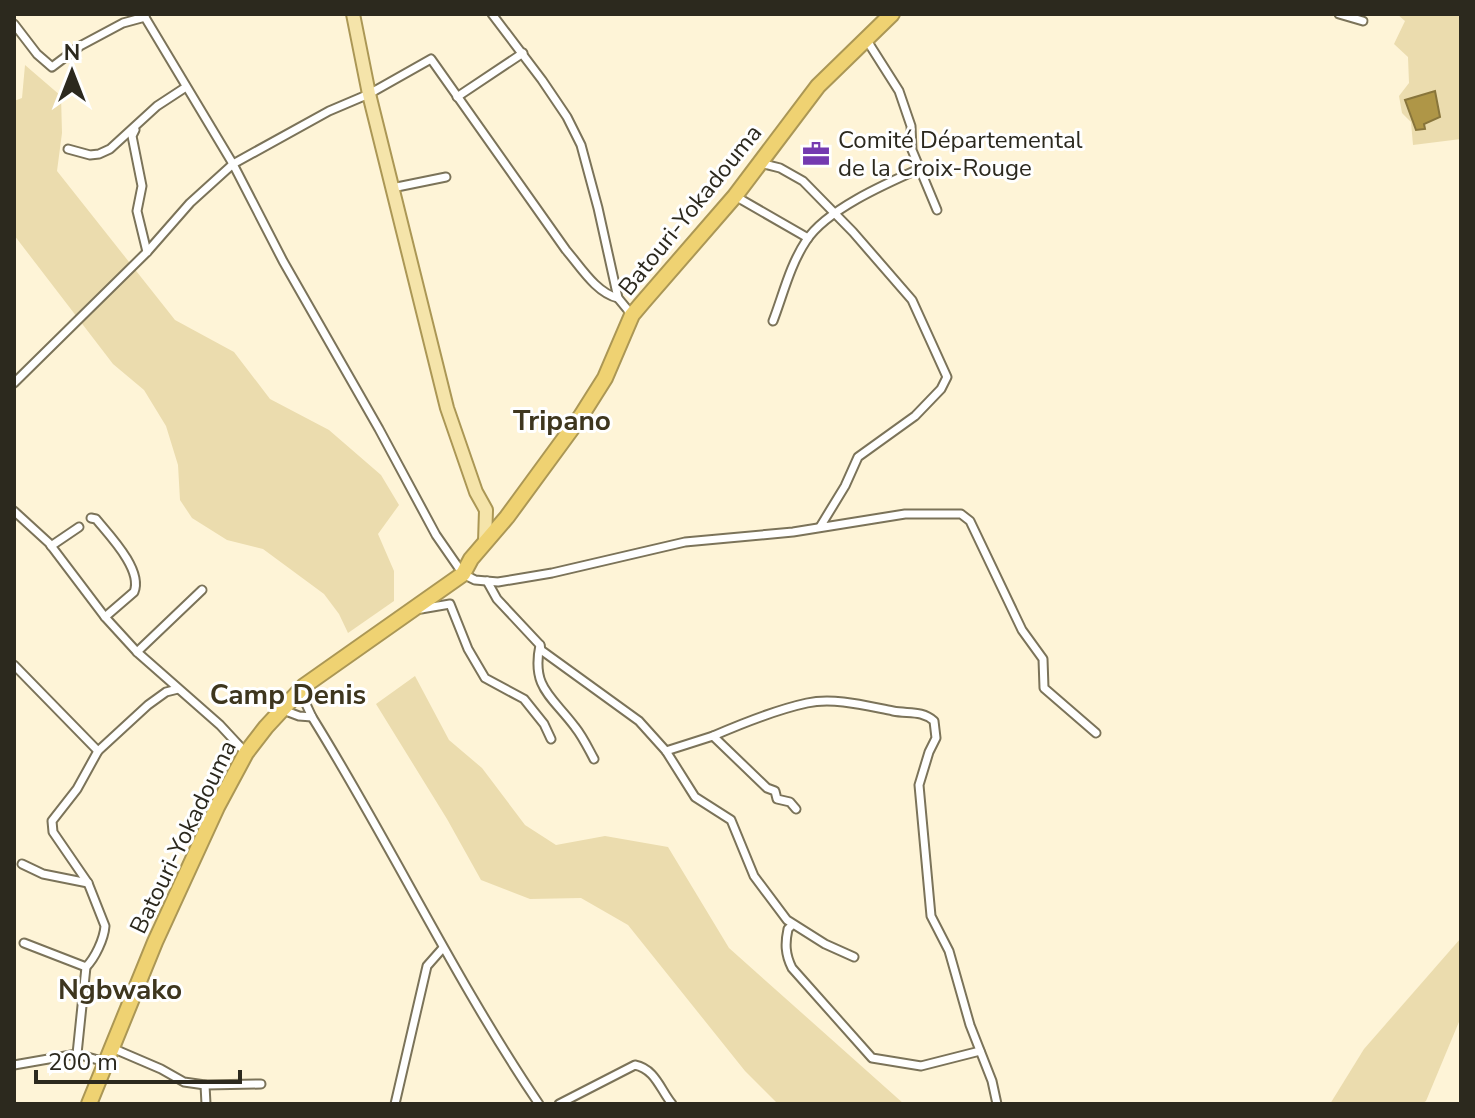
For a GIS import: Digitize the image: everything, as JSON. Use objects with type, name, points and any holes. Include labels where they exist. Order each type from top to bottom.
[{"type":"highway","name":"Batouri-Yokadouma","points":[[89,1104],[132,993],[246,753],[304,686],[463,574],[594,396],[632,315],[735,196],[809,95],[892,14]]},
{"type":"main road","points":[[353,14],[369,94],[447,408],[476,492],[486,510],[485,542]]},
{"type":"main road","points":[[486,510],[507,517]]},
{"type":"street","points":[[492,14],[567,117],[581,145],[618,298],[632,315]]},
{"type":"street","points":[[1339,14],[1363,21]]},
{"type":"street","points":[[14,24],[37,54],[52,67],[80,46],[123,23],[144,16],[233,164],[283,261],[436,535],[463,574],[475,580],[498,582],[552,573],[685,542],[765,536],[905,514],[953,513],[966,517],[1022,630],[1043,659],[1044,688],[1096,733]]},
{"type":"street","points":[[866,39],[899,91],[911,126],[912,150],[937,210]]},
{"type":"street","points":[[457,97],[523,53]]},
{"type":"street","points":[[14,383],[147,252],[190,203],[233,164],[431,59],[566,250],[597,285],[618,298]]},
{"type":"street","points":[[68,149],[90,155],[110,149],[141,120],[186,87]]},
{"type":"street","points":[[141,120],[132,136],[142,186],[137,211],[147,252]]},
{"type":"street","points":[[760,163],[792,173],[836,213],[912,300],[947,377],[941,389],[915,416],[858,457],[845,486],[820,527]]},
{"type":"street","points":[[773,321],[808,238],[862,195],[919,169]]},
{"type":"street","points":[[392,188],[446,177]]},
{"type":"street","points":[[735,196],[808,238]]},
{"type":"street","points":[[14,511],[51,546],[105,617],[137,652],[220,725],[246,753]]},
{"type":"street","points":[[91,518],[96,519],[120,548],[136,576],[134,592],[105,617]]},
{"type":"street","points":[[51,546],[79,527]]},
{"type":"street","points":[[487,581],[497,599],[546,653],[639,721],[666,751],[695,797],[731,820],[754,876],[792,925],[854,957]]},
{"type":"street","points":[[137,652],[202,590]]},
{"type":"street","points":[[416,605],[422,609],[450,604],[468,649],[485,678],[524,699],[544,724],[551,739]]},
{"type":"street","points":[[540,645],[537,670],[541,686],[580,732],[594,759]]},
{"type":"street","points":[[14,665],[98,751]]},
{"type":"street","points":[[166,692],[169,681]]},
{"type":"street","points":[[304,686],[305,702],[312,717],[399,864],[442,949],[539,1104]]},
{"type":"street","points":[[77,1054],[86,967],[91,963],[105,932],[88,883],[53,832],[52,821],[77,789],[98,751],[166,692],[178,689]]},
{"type":"street","points":[[666,751],[809,703],[867,704],[893,711],[922,713],[932,718],[937,734],[919,785],[931,916],[949,951],[997,1104]]},
{"type":"street","points":[[282,709],[312,717]]},
{"type":"street","points":[[713,736],[767,788],[775,791],[777,799],[790,802],[796,809]]},
{"type":"street","points":[[22,864],[43,874],[88,883]]},
{"type":"street","points":[[792,925],[785,943],[786,956],[792,968],[872,1058],[921,1066],[980,1051]]},
{"type":"street","points":[[24,943],[86,967]]},
{"type":"street","points":[[395,1104],[427,966],[442,949]]},
{"type":"street","points":[[14,1065],[77,1054],[108,1055],[161,1069],[184,1082],[205,1085],[261,1084]]},
{"type":"street","points":[[559,1104],[635,1065],[643,1067],[655,1077],[672,1104]]},
{"type":"street","points":[[205,1085],[206,1104]]},
{"type":"shaded area","points":[[1397,14],[1461,14],[1461,139],[1413,145],[1411,122],[1402,113],[1399,96],[1409,83],[1408,57],[1394,44],[1405,21]]},
{"type":"shaded area","points":[[25,65],[61,96],[62,133],[57,171],[175,320],[234,352],[270,399],[329,430],[381,475],[399,505],[378,534],[394,571],[394,601],[348,633],[324,594],[263,549],[227,540],[192,518],[180,500],[178,465],[166,426],[144,390],[113,364],[14,235],[14,101],[22,98]]},
{"type":"shaded area","points":[[1435,91],[1440,117],[1424,124],[1425,129],[1416,130],[1405,100]]},
{"type":"shaded area","points":[[415,676],[449,740],[482,768],[525,825],[556,845],[605,836],[668,847],[729,948],[904,1104],[778,1104],[745,1071],[628,925],[581,898],[530,899],[481,880],[376,704]]},
{"type":"shaded area","points":[[1461,938],[1461,1017],[1426,1101],[1421,1104],[1330,1104],[1364,1049]]},
{"type":"place","name":"Comité Départemental de la Croix-Rouge","points":[[816,154]]},
{"type":"district","name":"Tripano","points":[[562,420]]},
{"type":"district","name":"Camp Denis","points":[[288,694]]},
{"type":"district","name":"Ngbwako","points":[[120,989]]}]
